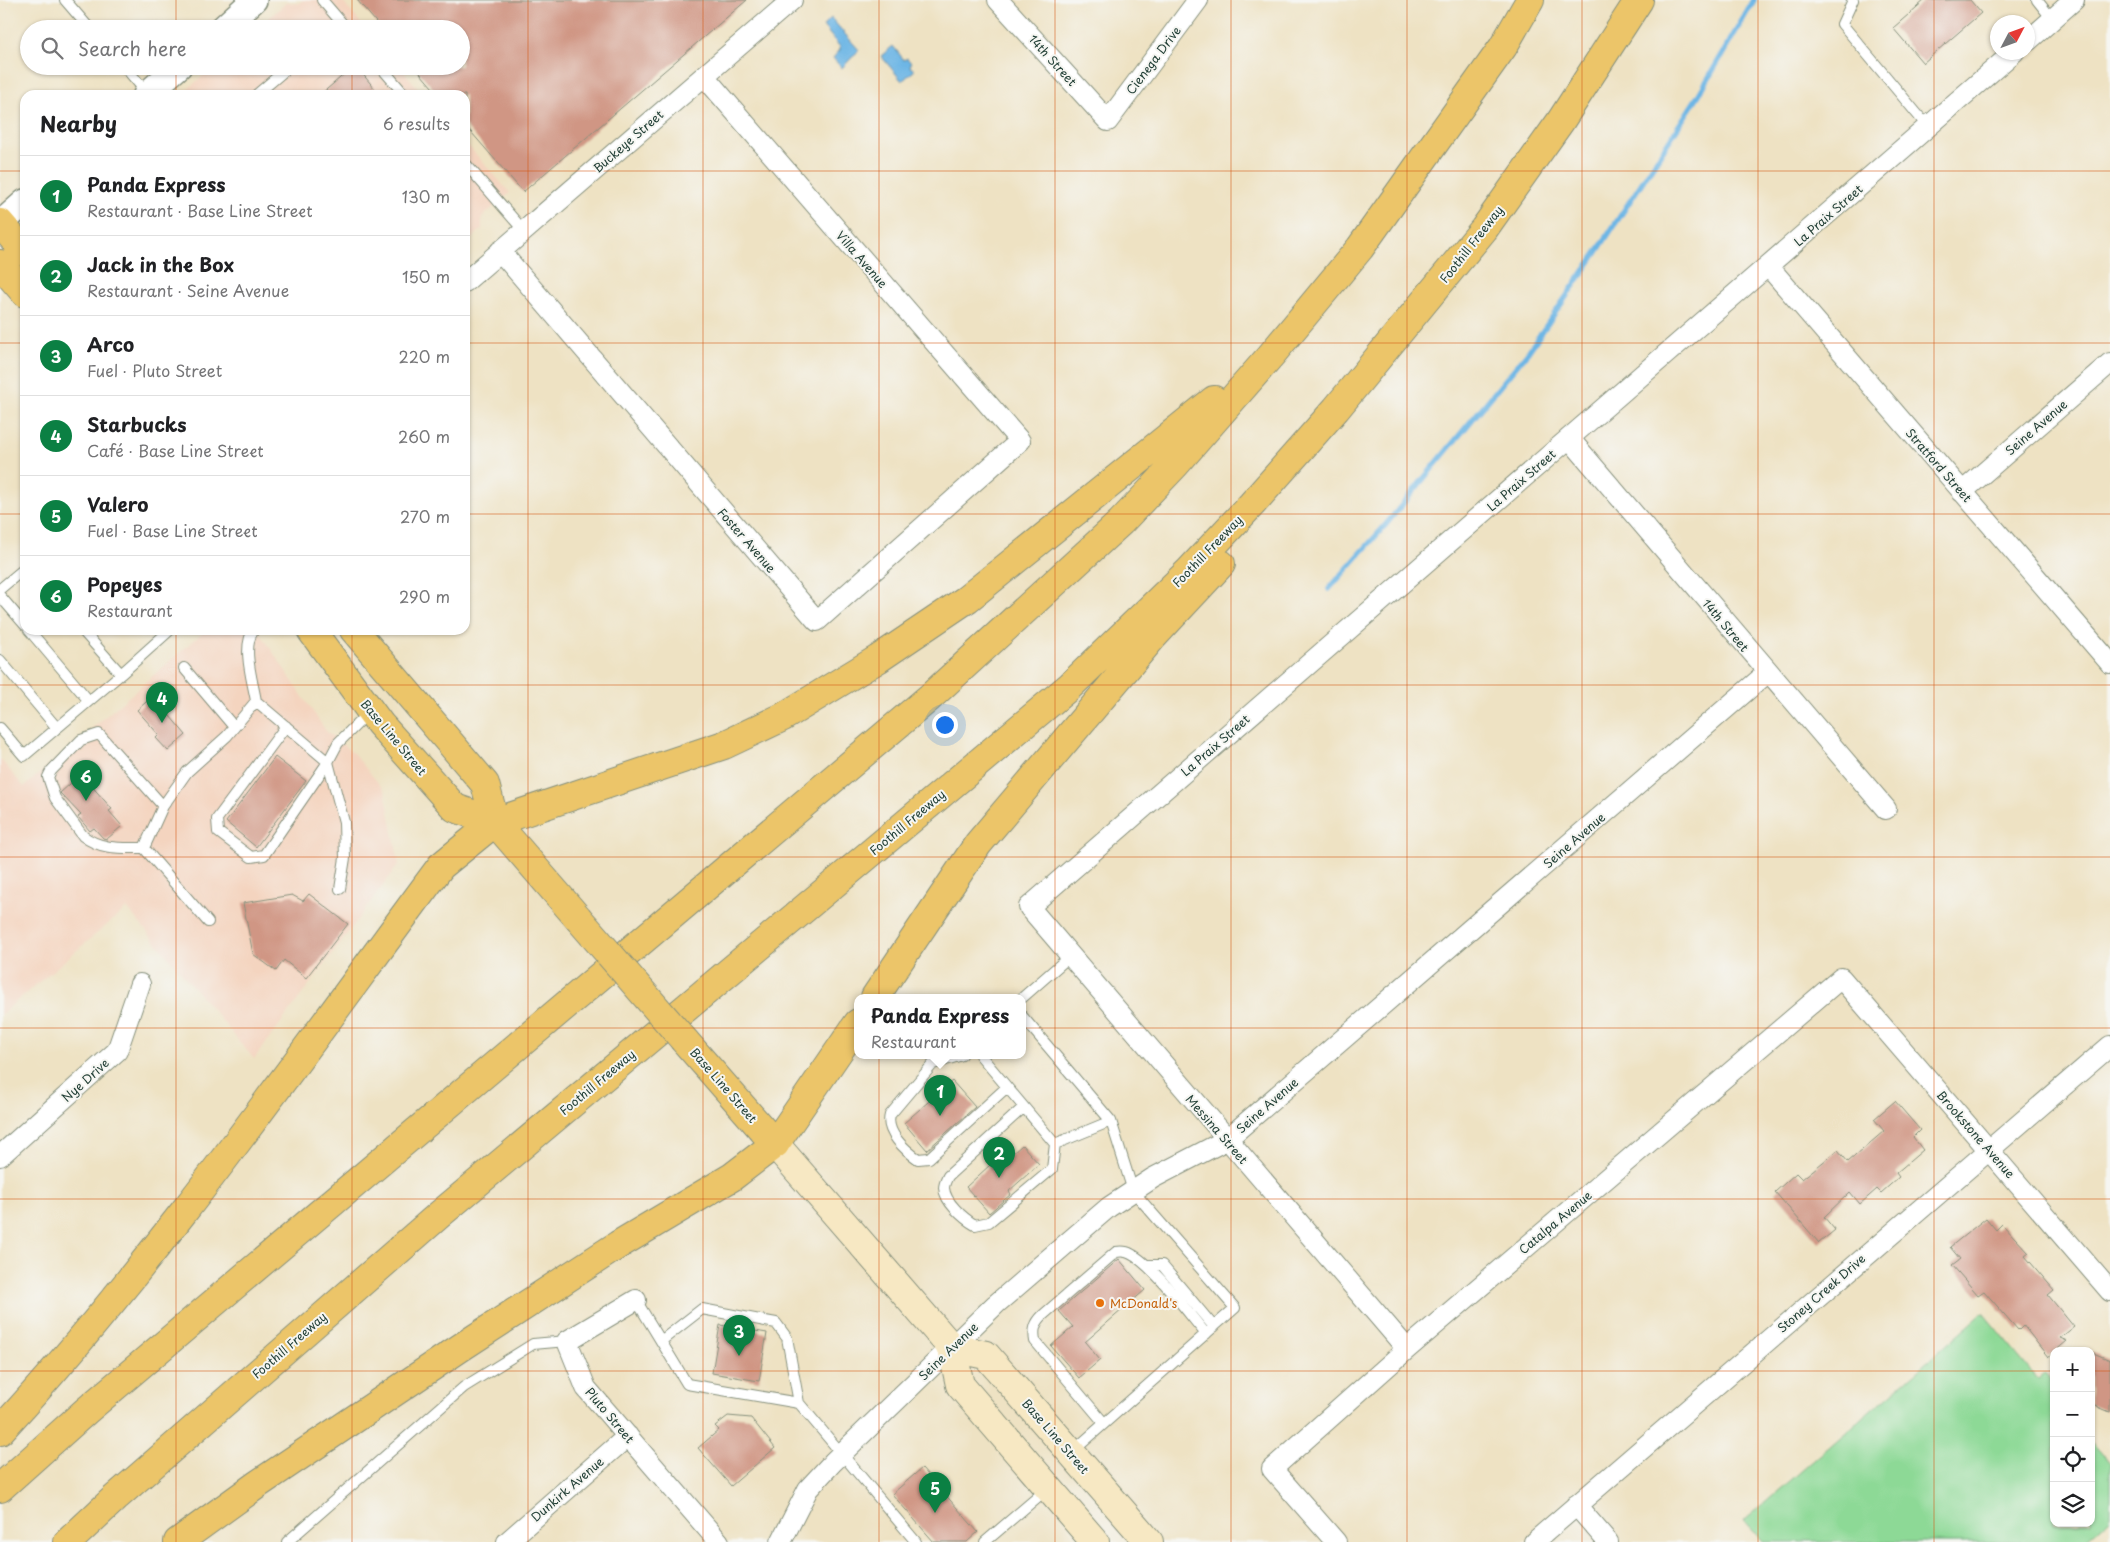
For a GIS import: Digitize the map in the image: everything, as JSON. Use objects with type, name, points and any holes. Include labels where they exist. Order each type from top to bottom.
[{"type":"main road","points":[[0,1488],[86,1411],[929,698],[1121,522],[1176,464],[1272,354],[1360,248],[1502,47],[1530,0]]},
{"type":"main road","name":"Foothill Freeway","points":[[68,1542],[115,1498],[438,1215],[1070,686],[1189,571],[1252,504],[1336,409],[1484,230],[1560,122],[1639,0]]},
{"type":"main road","points":[[0,224],[20,246]]},
{"type":"main road","points":[[877,994],[978,844],[1152,638],[1282,500],[1402,358],[1484,230]]},
{"type":"main road","points":[[0,264],[20,287]]},
{"type":"main road","points":[[0,1431],[50,1377],[140,1270],[441,866],[495,822],[724,745],[783,717],[967,599],[1272,354]]},
{"type":"main road","name":"Base Line Street","points":[[315,635],[370,711],[455,808],[495,822]]},
{"type":"main road","name":"Base Line Street","points":[[358,635],[485,784],[495,822],[952,1348],[960,1385],[1095,1542]]},
{"type":"main road","points":[[178,1542],[346,1423],[618,1246],[732,1177],[775,1144],[854,1029]]},
{"type":"main road","name":"Base Line Street","points":[[952,1348],[986,1355],[1149,1542]]},
{"type":"street","points":[[232,20],[254,0]]},
{"type":"street","name":"Buckeye Street","points":[[470,278],[792,0]]},
{"type":"street","name":"14th Street","points":[[998,0],[1108,121]]},
{"type":"street","name":"Cienega Drive","points":[[1108,121],[1198,0]]},
{"type":"street","points":[[2035,35],[2074,0]]},
{"type":"street","name":"La Praix Street","points":[[1029,907],[2005,60]]},
{"type":"street","points":[[152,90],[169,75]]},
{"type":"street","name":"Villa Avenue","points":[[704,76],[1020,441]]},
{"type":"street","points":[[0,224],[20,206]]},
{"type":"street","name":"Foster Avenue","points":[[500,251],[817,621],[1020,441]]},
{"type":"street","name":"Stratford Street","points":[[1769,266],[2110,663]]},
{"type":"street","name":"Seine Avenue","points":[[1962,492],[2110,363]]},
{"type":"street","name":"14th Street","points":[[1569,438],[1767,673],[1886,809]]},
{"type":"street","name":"Seine Avenue","points":[[781,1542],[808,1489],[840,1454],[996,1304],[1109,1207],[1153,1178],[1226,1140],[1767,673]]},
{"type":"street","name":"Messina Street","points":[[1029,907],[1226,1140],[1407,1349]]},
{"type":"street","name":"Brookstone Avenue","points":[[1841,978],[2110,1291]]},
{"type":"street","name":"Catalpa Avenue","points":[[1336,1542],[1272,1468],[1407,1349],[1841,978]]},
{"type":"street","name":"Nye Drive","points":[[0,1156],[117,1051],[140,984]]},
{"type":"street","name":"Stoney Creek Drive","points":[[1534,1542],[2110,1046]]},
{"type":"street","points":[[567,1340],[636,1300]]},
{"type":"street","name":"Pluto Street","points":[[567,1340],[586,1388],[719,1542]]},
{"type":"street","name":"Dunkirk Avenue","points":[[507,1542],[628,1436]]},
{"type":"street","points":[[1576,1505],[1608,1542]]},
{"type":"lane","points":[[65,0],[82,20]]},
{"type":"lane","points":[[322,0],[336,20]]},
{"type":"lane","points":[[1853,0],[1842,24],[1928,127]]},
{"type":"lane","points":[[2037,0],[2052,19]]},
{"type":"lane","points":[[131,75],[144,90]]},
{"type":"lane","points":[[262,90],[279,75]]},
{"type":"lane","points":[[388,75],[401,90]]},
{"type":"lane","points":[[470,169],[524,231]]},
{"type":"lane","points":[[0,589],[20,572]]},
{"type":"lane","points":[[0,596],[20,620]]},
{"type":"lane","points":[[33,635],[89,701]]},
{"type":"lane","points":[[86,635],[121,674]]},
{"type":"lane","points":[[0,728],[24,756],[164,635]]},
{"type":"lane","points":[[250,635],[248,658],[256,701],[328,762],[344,822],[345,858],[340,889]]},
{"type":"lane","points":[[0,660],[57,728]]},
{"type":"lane","points":[[184,668],[234,727]]},
{"type":"lane","points":[[144,848],[163,806],[187,772],[234,727],[256,701]]},
{"type":"lane","points":[[286,726],[218,819],[218,832],[251,857],[264,855],[328,762],[338,743],[370,711]]},
{"type":"lane","points":[[163,806],[99,734],[81,740],[51,771],[48,781],[58,803],[83,836],[88,840],[110,848],[144,848],[208,922]]},
{"type":"lane","points":[[1026,994],[1070,956]]},
{"type":"lane","points":[[1026,1021],[1111,1121],[1133,1191],[1235,1308],[1071,1453]]},
{"type":"lane","points":[[949,1059],[933,1064],[890,1115],[888,1122],[890,1129],[918,1159],[929,1158],[1007,1088]]},
{"type":"lane","points":[[983,1059],[1007,1088],[1024,1107],[1055,1144],[1052,1169],[989,1222],[975,1225],[968,1221],[946,1196],[944,1186],[948,1176],[1024,1107]]},
{"type":"lane","points":[[1055,1144],[1111,1121]]},
{"type":"lane","points":[[1104,1423],[1035,1341],[1034,1333],[1035,1323],[1116,1252],[1123,1251],[1131,1254],[1146,1265],[1206,1334]]},
{"type":"lane","points":[[1146,1265],[1162,1265],[1214,1327]]},
{"type":"lane","points":[[636,1300],[687,1384],[799,1403]]},
{"type":"lane","points":[[661,1342],[702,1309],[776,1323],[787,1338],[799,1403],[916,1542]]},
{"type":"lane","points":[[287,1542],[464,1387],[533,1344],[567,1340]]},
{"type":"lane","points":[[985,1542],[1048,1488]]},
{"type":"shaded area","points":[[303,0],[341,0],[358,20],[267,20],[287,2],[298,4]]},
{"type":"shaded area","points":[[204,75],[407,75],[420,90],[187,90]]},
{"type":"shaded area","points":[[470,148],[510,193],[482,217],[482,229],[470,240]]},
{"type":"shaded area","points":[[200,635],[261,635],[326,731],[354,754],[385,791],[399,864],[254,1059],[127,908],[0,1015],[0,759],[24,787]]},
{"type":"green space","points":[[1983,1313],[2038,1379],[2044,1374],[2050,1381],[2050,1527],[2095,1527],[2095,1446],[2110,1463],[2110,1519],[2084,1542],[1763,1542],[1744,1521]]},
{"type":"water","points":[[831,18],[859,50],[842,68],[833,58],[840,50],[840,47],[823,26]]},
{"type":"water","points":[[893,46],[904,60],[907,58],[911,63],[910,67],[915,70],[902,81],[881,56]]},
{"type":"building","points":[[357,0],[747,0],[523,192],[470,131],[470,90],[435,90],[422,75],[470,75],[470,20],[374,20]]},
{"type":"building","points":[[1925,0],[1970,0],[1981,13],[1923,63],[1893,28]]},
{"type":"building","points":[[343,75],[363,75],[376,90],[326,90]]},
{"type":"building","points":[[153,696],[186,735],[168,751],[156,738],[159,735],[137,710]]},
{"type":"building","points":[[275,757],[306,781],[256,847],[226,822]]},
{"type":"building","points":[[81,774],[112,809],[109,811],[122,826],[107,839],[103,838],[94,828],[90,831],[78,817],[81,815],[60,793]]},
{"type":"building","points":[[309,894],[348,924],[306,978],[284,960],[276,971],[253,954],[243,903],[292,895],[303,901]]},
{"type":"building","points":[[952,1081],[975,1107],[927,1150],[904,1123]]},
{"type":"building","points":[[1895,1101],[1920,1130],[1913,1137],[1923,1150],[1896,1173],[1899,1177],[1881,1193],[1877,1189],[1860,1204],[1850,1192],[1824,1217],[1835,1230],[1819,1243],[1775,1192],[1796,1173],[1802,1179],[1838,1150],[1848,1162],[1884,1131],[1874,1119]]},
{"type":"building","points":[[1022,1145],[1039,1164],[1009,1191],[1011,1194],[989,1213],[966,1187],[990,1165],[994,1170]]},
{"type":"building","points":[[1986,1218],[1996,1230],[2002,1224],[2029,1253],[2025,1256],[2054,1290],[2048,1295],[2074,1327],[2060,1338],[2067,1341],[2060,1347],[2050,1347],[2050,1355],[2048,1357],[2023,1325],[2018,1330],[1984,1291],[1978,1295],[1952,1265],[1960,1259],[1950,1247]]},
{"type":"building","points":[[1119,1259],[1145,1290],[1085,1342],[1100,1360],[1079,1378],[1051,1346],[1073,1327],[1059,1311]]},
{"type":"building","points":[[720,1325],[767,1333],[759,1381],[712,1373]]},
{"type":"building","points":[[2095,1354],[2110,1360],[2110,1412],[2095,1406]]},
{"type":"building","points":[[728,1416],[751,1418],[775,1448],[731,1486],[698,1448],[719,1430],[715,1426]]},
{"type":"building","points":[[922,1468],[978,1532],[967,1542],[934,1542],[892,1494]]},
{"type":"waterway","points":[[1329,589],[1383,528],[1528,352],[1595,255],[1698,96],[1754,0]]},
{"type":"place","name":"Starbucks","points":[[162,723]]},
{"type":"place","name":"Popeyes","points":[[86,801]]},
{"type":"place","name":"Panda Express","points":[[940,1116]]},
{"type":"place","name":"Jack in the Box","points":[[999,1178]]},
{"type":"place","name":"McDonald's","points":[[1100,1303]]},
{"type":"place","name":"Arco","points":[[739,1356]]},
{"type":"place","name":"Valero","points":[[935,1513]]}]
